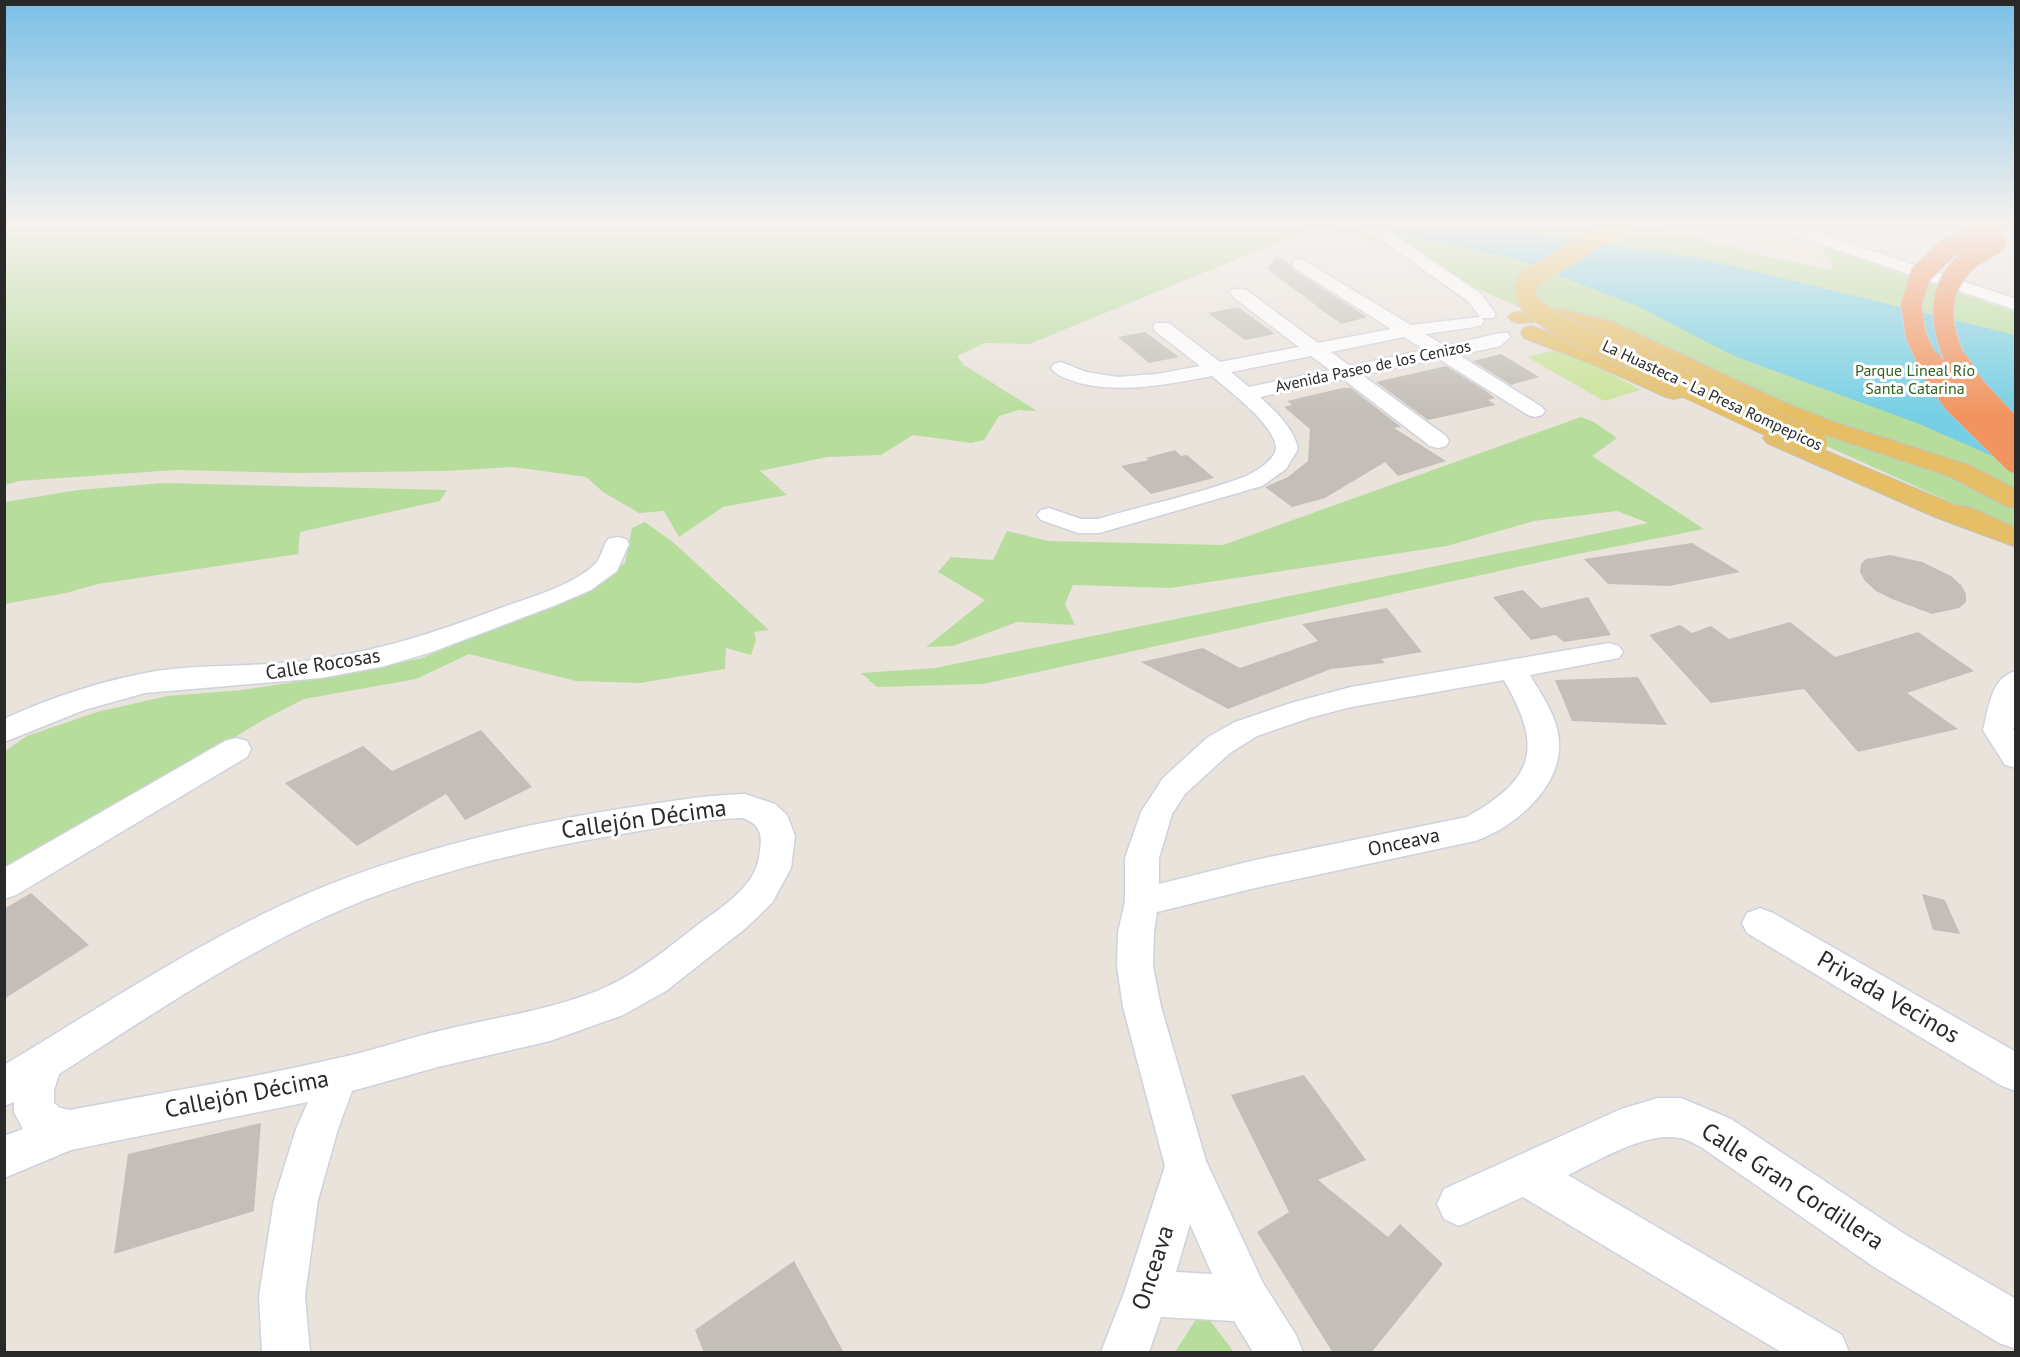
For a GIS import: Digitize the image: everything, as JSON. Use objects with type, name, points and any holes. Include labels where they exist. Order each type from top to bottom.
[{"type":"highway","points":[[1915,288],[1910,312],[1918,345],[1944,388],[1967,417],[2016,460]]},
{"type":"highway","points":[[1946,288],[1941,301],[1941,322],[1953,358],[1969,381],[2016,435]]},
{"type":"main road","name":"La Huasteca - La Presa Rompepicos","points":[[1524,288],[1525,297],[1532,307],[1549,320],[1816,443],[1963,509],[2016,530]]},
{"type":"main road","name":"La Huasteca - La Presa Rompepicos","points":[[1537,288],[1538,297],[1545,307],[1558,317],[2016,539]]},
{"type":"main road","points":[[1525,325],[1546,314],[1560,315],[1605,327],[1792,414],[1960,471],[2016,500]]},
{"type":"main road","points":[[1525,325],[1847,470],[1982,524]]},
{"type":"street","points":[[1339,288],[1535,411]]},
{"type":"street","points":[[1461,288],[1474,297],[1481,317],[1478,328],[1501,337]]},
{"type":"street","points":[[1967,288],[2016,305]]},
{"type":"street","points":[[1239,293],[1438,441]]},
{"type":"street","name":"Avenida Paseo de los Cenizos","points":[[1061,368],[1082,379],[1106,384],[1216,369],[1481,317],[1525,325],[1520,337],[1501,337],[1493,342],[1245,394]]},
{"type":"street","points":[[1162,327],[1216,369]]},
{"type":"street","name":"Avenida Paseo de los Cenizos","points":[[1049,515],[1078,526],[1099,526],[1254,481],[1274,469],[1284,457],[1287,447],[1284,434],[1245,394],[1216,369]]},
{"type":"street","name":"Calle Rocosas","points":[[4,732],[96,695],[148,683],[367,661],[424,645],[553,597],[584,582],[604,570],[614,558],[617,544]]},
{"type":"street","points":[[1279,1353],[1247,1299],[1186,1166],[1142,1007],[1135,966],[1136,932],[1142,902],[1142,858],[1157,812],[1174,786],[1219,745],[1246,729],[1301,710],[1351,697],[1609,652]]},
{"type":"street","name":"Onceava","points":[[1142,902],[1256,874],[1475,828],[1496,816],[1513,805],[1536,777],[1545,755],[1541,724],[1514,670]]},
{"type":"street","points":[[2016,680],[2010,685],[1998,730],[2016,757]]},
{"type":"street","points":[[4,885],[236,749]]},
{"type":"street","name":"Callejón Décima","points":[[4,1088],[43,1061],[188,972],[276,924],[364,885],[459,856],[556,832],[711,807],[745,806],[765,813],[775,824],[779,836],[774,868],[760,893],[734,918],[653,980],[610,1002],[550,1024],[438,1049],[338,1077],[70,1130],[4,1157]]},
{"type":"street","name":"Privada Vecinos","points":[[1760,923],[2016,1072]]},
{"type":"street","points":[[43,1061],[34,1090],[34,1112],[49,1125],[70,1130]]},
{"type":"street","points":[[286,1353],[282,1296],[296,1200],[317,1129],[338,1077]]},
{"type":"street","name":"Calle Gran Cordillera","points":[[1459,1204],[1636,1124],[1658,1118],[1681,1118],[1716,1133],[1890,1251],[2016,1326]]},
{"type":"street","name":"Onceava","points":[[1125,1353],[1147,1293],[1186,1166]]},
{"type":"street","points":[[1527,1175],[1825,1353]]},
{"type":"street","points":[[1147,1293],[1247,1299]]},
{"type":"green space","points":[[4,288],[1166,288],[1029,344],[984,343],[957,356],[964,365],[1037,411],[1019,410],[999,416],[984,440],[971,443],[913,435],[881,455],[827,457],[760,471],[787,495],[723,507],[679,537],[664,511],[639,513],[603,492],[586,477],[513,467],[446,471],[298,473],[176,470],[19,481],[5,485]]},
{"type":"green space","name":"Parque Lineal Río Santa Catarina","points":[[1477,288],[1946,288],[2015,312],[2015,531]]},
{"type":"green space","points":[[1563,348],[1641,390],[1604,401],[1527,357]]},
{"type":"green space","points":[[1581,417],[1594,422],[1617,438],[1592,456],[1704,529],[1568,556],[983,684],[877,687],[861,673],[935,668],[1648,523],[1617,511],[1534,521],[1447,546],[1170,588],[1073,585],[1065,604],[1075,625],[1017,622],[953,646],[926,647],[985,600],[938,572],[951,557],[993,560],[1007,531],[1049,541],[1223,545]]},
{"type":"green space","points":[[163,483],[447,490],[440,501],[300,532],[298,554],[98,584],[66,593],[5,604],[5,502],[78,490]]},
{"type":"green space","points":[[645,522],[674,543],[769,630],[754,632],[756,640],[751,655],[726,648],[725,669],[640,683],[576,681],[469,654],[416,679],[304,699],[265,719],[5,875],[5,751],[27,736],[97,712],[167,696],[242,690],[341,675],[422,658],[583,592],[625,563],[632,528]]},
{"type":"green space","points":[[1202,1310],[1234,1352],[1175,1352]]},
{"type":"water","points":[[1591,288],[1824,288],[2015,335],[2015,466],[1917,423],[1734,356],[1637,306]]},
{"type":"building","points":[[1293,288],[1322,288],[1367,317],[1342,324],[1315,306],[1317,306]]},
{"type":"building","points":[[1238,307],[1275,334],[1245,340],[1208,313]]},
{"type":"building","points":[[1145,332],[1179,357],[1149,363],[1118,337]]},
{"type":"building","points":[[1501,354],[1539,377],[1511,385],[1473,361]]},
{"type":"building","points":[[1446,366],[1495,398],[1488,400],[1496,405],[1428,420],[1376,382]]},
{"type":"building","points":[[1351,388],[1401,427],[1394,428],[1446,461],[1398,476],[1385,462],[1325,498],[1292,507],[1265,487],[1288,477],[1308,461],[1310,429],[1284,407],[1292,405],[1287,401]]},
{"type":"building","points":[[1175,450],[1181,456],[1187,455],[1214,478],[1151,494],[1121,466],[1149,460],[1146,458]]},
{"type":"building","points":[[1692,543],[1740,572],[1669,586],[1608,584],[1584,559]]},
{"type":"building","points":[[1890,555],[1922,562],[1951,576],[1961,585],[1966,594],[1966,602],[1959,608],[1932,614],[1876,591],[1865,581],[1860,572],[1861,564],[1866,559]]},
{"type":"building","points":[[1523,590],[1541,608],[1588,597],[1611,635],[1564,642],[1555,635],[1531,640],[1493,597]]},
{"type":"building","points":[[1387,608],[1422,652],[1381,659],[1385,663],[1331,669],[1228,709],[1141,662],[1203,648],[1240,668],[1318,641],[1302,624]]},
{"type":"building","points":[[1790,622],[1835,657],[1918,632],[1974,671],[1907,693],[1958,729],[1858,752],[1804,689],[1711,703],[1649,635],[1680,625],[1692,633],[1711,626],[1729,639]]},
{"type":"building","points":[[1638,677],[1667,725],[1572,721],[1555,680]]},
{"type":"building","points":[[481,730],[532,787],[465,820],[446,794],[357,846],[285,783],[363,746],[392,771]]},
{"type":"building","points":[[31,893],[89,945],[4,999],[4,909]]},
{"type":"building","points":[[1922,894],[1945,900],[1960,934],[1933,930]]},
{"type":"building","points":[[1304,1075],[1366,1160],[1318,1180],[1388,1237],[1400,1224],[1443,1264],[1371,1353],[1333,1353],[1257,1232],[1289,1212],[1231,1095]]},
{"type":"building","points":[[261,1123],[254,1211],[114,1254],[128,1154]]},
{"type":"building","points":[[794,1261],[844,1353],[704,1353],[695,1330]]}]
